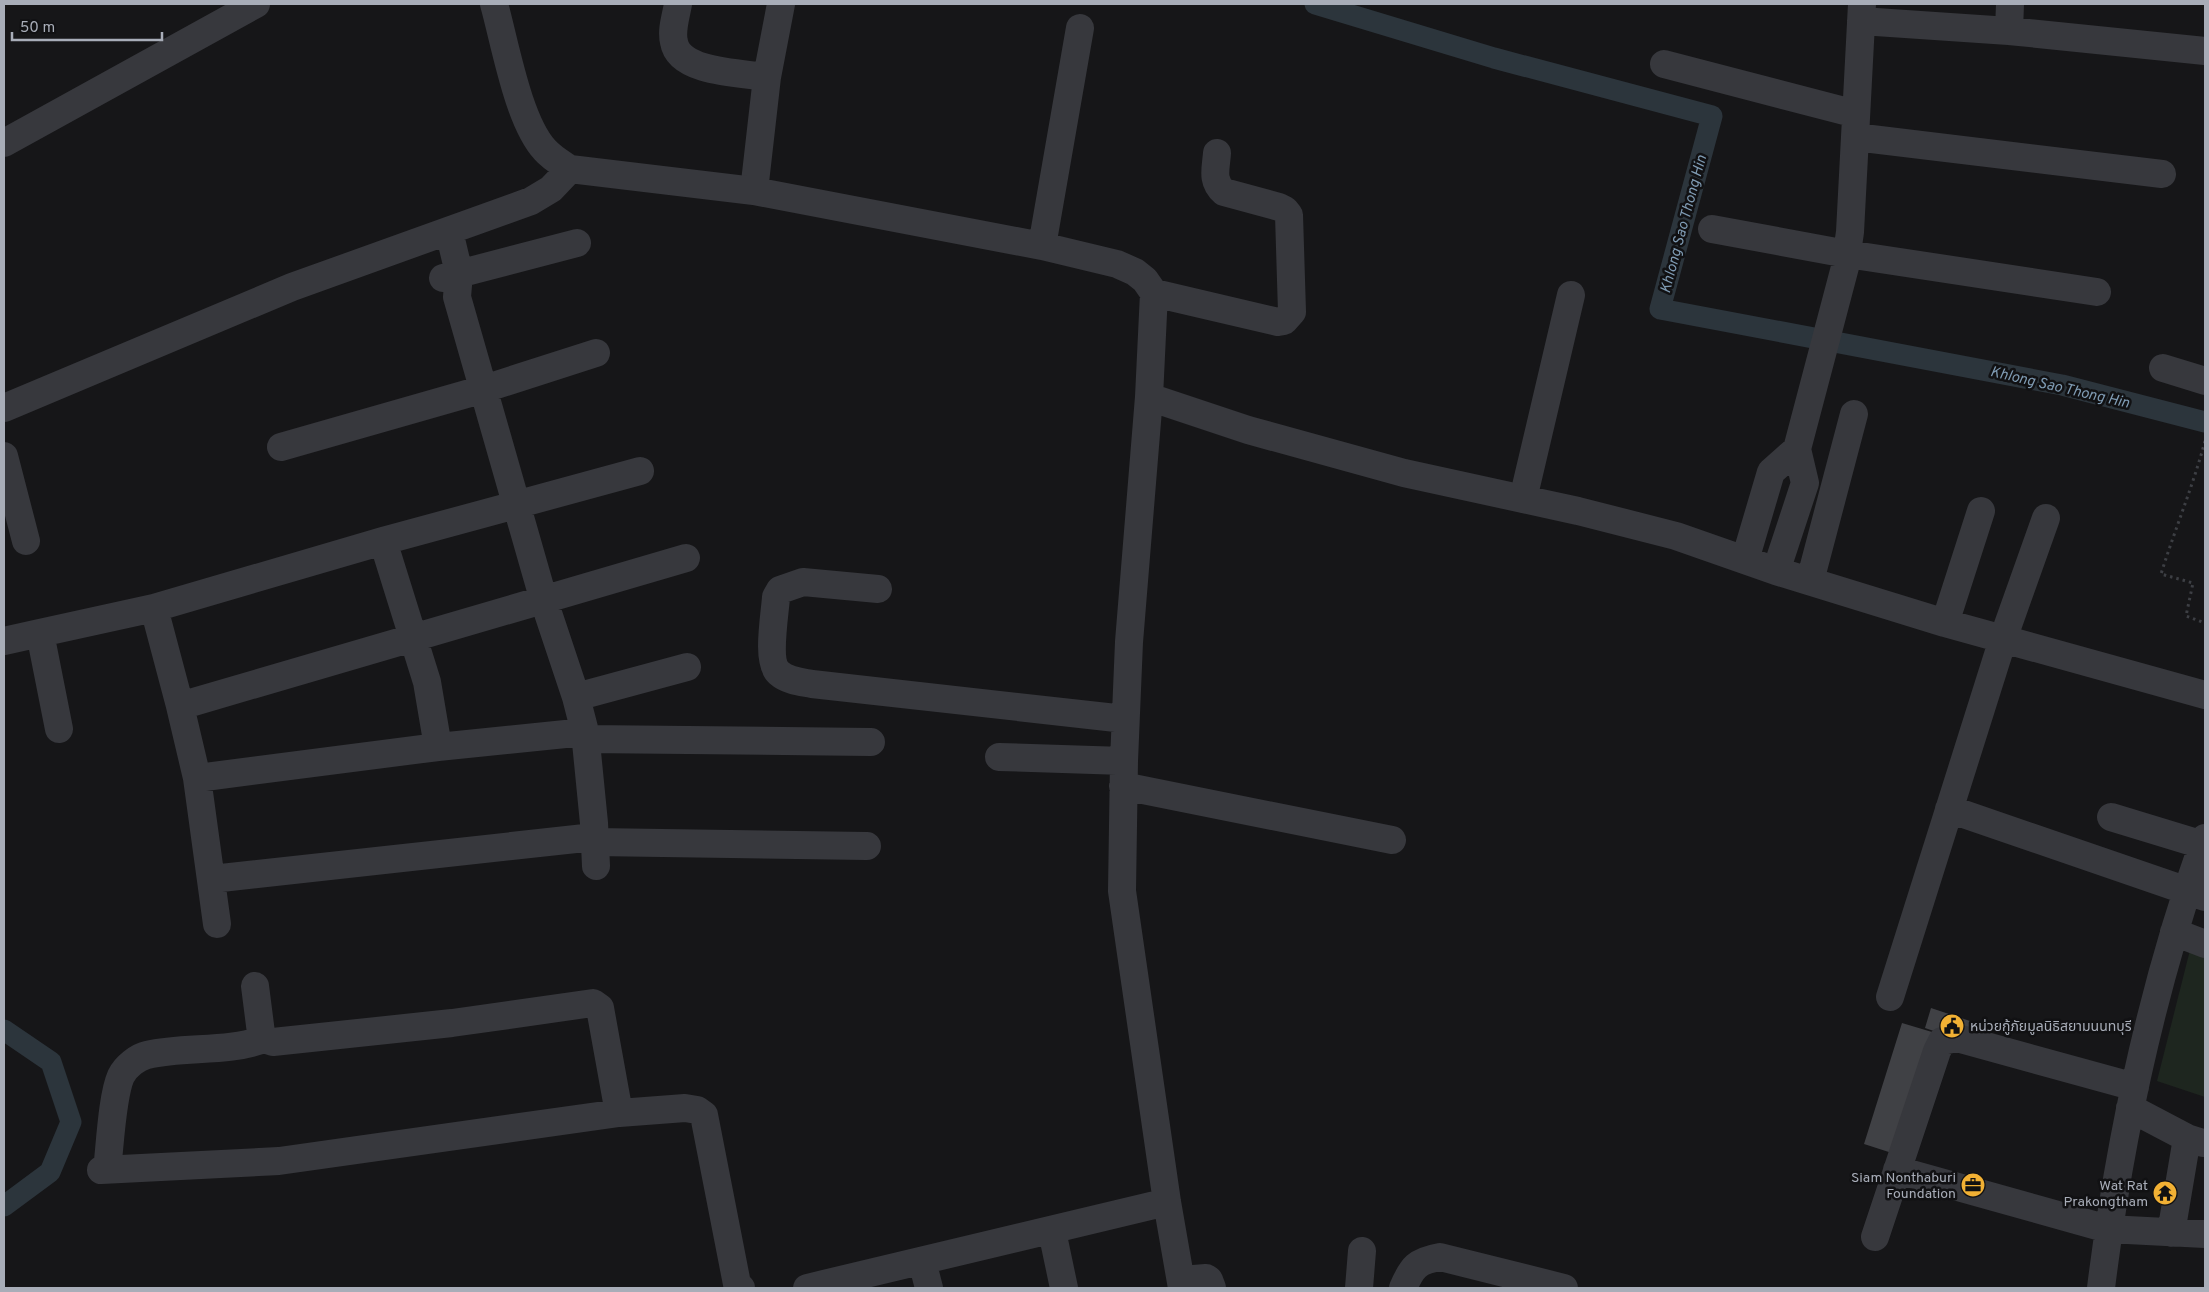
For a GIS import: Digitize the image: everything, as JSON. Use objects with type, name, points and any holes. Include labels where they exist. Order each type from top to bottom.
[{"type":"street","points":[[4,142],[256,4]]},
{"type":"street","points":[[494,4],[524,113],[544,149],[570,169],[754,191],[1042,246],[1117,264],[1135,272],[1145,280],[1154,293],[1149,397],[1130,622],[1123,773],[1122,891],[1167,1202],[1182,1284],[1206,1278],[1210,1280],[1212,1288]]},
{"type":"street","points":[[678,4],[673,41],[676,51],[687,61],[700,67],[767,77]]},
{"type":"street","points":[[754,191],[767,77],[781,4]]},
{"type":"street","points":[[2009,31],[2010,4]]},
{"type":"street","points":[[1776,571],[1805,483],[1797,450],[1847,254],[1850,232],[1861,13],[2009,31],[2205,51]]},
{"type":"street","points":[[1042,246],[1080,28]]},
{"type":"street","points":[[1664,64],[1856,126],[2162,174]]},
{"type":"street","points":[[1154,293],[1278,322],[1284,321],[1292,312],[1289,215],[1286,210],[1279,207],[1224,192],[1217,186],[1215,180],[1217,153]]},
{"type":"street","points":[[4,408],[292,287],[531,201],[551,189],[570,169]]},
{"type":"street","points":[[1712,230],[1847,254],[2097,292]]},
{"type":"street","points":[[438,235],[544,601],[576,697],[585,736],[595,848]]},
{"type":"street","points":[[453,283],[577,243]]},
{"type":"street","points":[[1523,499],[1571,295]]},
{"type":"street","points":[[281,447],[484,389],[596,352]]},
{"type":"street","points":[[2162,368],[2205,381]]},
{"type":"street","points":[[1149,397],[1248,430],[1324,452],[1404,473],[1523,499],[1676,536],[1776,571],[1945,622],[2205,695]]},
{"type":"street","points":[[1810,580],[1854,414]]},
{"type":"street","points":[[1746,560],[1771,472],[1797,450]]},
{"type":"street","points":[[4,456],[26,541]]},
{"type":"street","points":[[4,641],[154,608],[383,541],[640,471]]},
{"type":"street","points":[[1945,622],[1981,511]]},
{"type":"street","points":[[1890,997],[2002,639],[2046,518]]},
{"type":"street","points":[[383,541],[427,682],[438,747]]},
{"type":"street","points":[[180,706],[686,558]]},
{"type":"street","points":[[878,590],[803,582],[780,590],[776,597],[772,650],[774,664],[778,672],[785,678],[812,684],[1125,720]]},
{"type":"street","points":[[154,608],[197,778],[217,924]]},
{"type":"street","points":[[40,634],[59,729]]},
{"type":"street","points":[[576,697],[687,666]]},
{"type":"street","points":[[197,778],[438,747],[585,736],[871,742]]},
{"type":"street","points":[[999,756],[1123,773],[1392,840]]},
{"type":"street","points":[[1949,810],[2196,894]]},
{"type":"street","points":[[2101,1288],[2108,1229],[2132,1098],[2174,932],[2196,894],[2204,841],[2111,817]]},
{"type":"street","points":[[212,879],[595,848],[867,846]]},
{"type":"street","points":[[2174,932],[2205,944]]},
{"type":"street","points":[[256,986],[261,1033],[264,1039]]},
{"type":"street","points":[[620,1113],[600,1008],[593,1003],[452,1023],[309,1039],[273,1042],[264,1039],[248,1045],[146,1055],[129,1065],[121,1076],[104,1170],[279,1161],[620,1113],[685,1108],[697,1110],[704,1115],[737,1284],[741,1288]]},
{"type":"street","points":[[1875,1237],[1942,1041],[1957,1038],[2132,1098],[2196,1141],[2171,1233]]},
{"type":"street","points":[[1897,1170],[2108,1229],[2205,1234]]},
{"type":"street","points":[[807,1288],[1167,1202]]},
{"type":"street","points":[[1052,1231],[1064,1288]]},
{"type":"street","points":[[1359,1288],[1362,1251]]},
{"type":"street","points":[[1402,1288],[1409,1274],[1423,1260],[1440,1257],[1564,1288]]},
{"type":"street","points":[[922,1261],[929,1288]]},
{"type":"path","points":[[2205,440],[2194,481],[2161,574],[2193,583],[2186,616],[2205,623]]},
{"type":"shaded area","points":[[2192,942],[2205,945],[2205,1097],[2157,1081]]},
{"type":"building","name":"หน่วยกู้ภัยมูลนิธิสยามนนทบุรี","points":[[1931,1008],[1979,1024],[1972,1044],[1925,1028]]},
{"type":"building","points":[[1902,1023],[1932,1032],[1895,1154],[1864,1144]]},
{"type":"waterway","name":"Khlong Sao Thong Hin","points":[[1315,4],[1494,58],[1712,116],[1660,309],[2062,385],[2205,422]]},
{"type":"waterway","points":[[4,1030],[51,1062],[71,1122],[50,1172],[4,1206]]},
{"type":"place","name":"หน่วยกู้ภัยมูลนิธิสยามนนทบุรี","points":[[1952,1026]]},
{"type":"place","name":"Siam Nonthaburi Foundation","points":[[1973,1185]]},
{"type":"place","name":"Wat Rat Prakongtham","points":[[2165,1193]]}]
